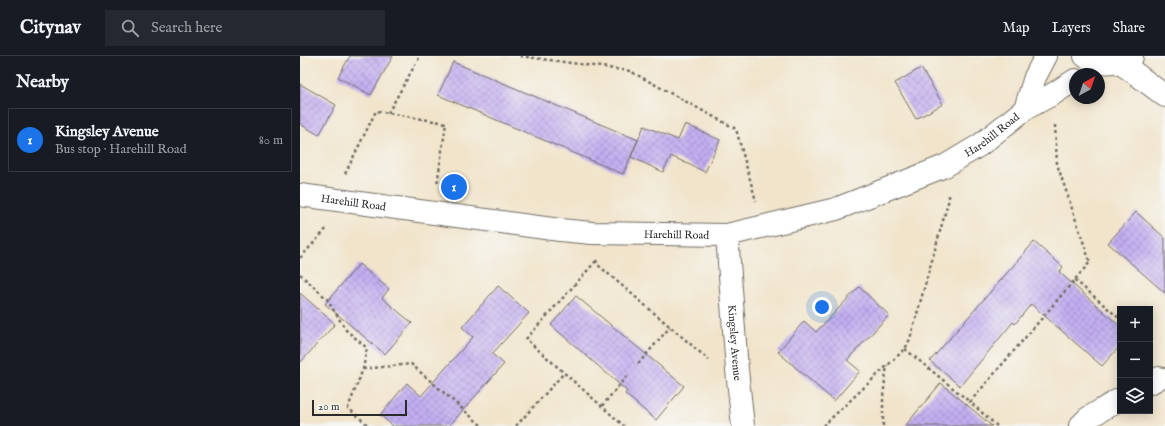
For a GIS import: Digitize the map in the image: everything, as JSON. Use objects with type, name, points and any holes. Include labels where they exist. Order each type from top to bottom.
[{"type":"street","name":"Harehill Road","points":[[1025,109],[1035,77],[1046,56]]},
{"type":"street","points":[[1103,62],[1132,71],[1165,96]]},
{"type":"street","name":"Harehill Road","points":[[300,195],[592,232],[727,235],[836,209],[945,166],[980,145],[1025,109],[1069,84]]},
{"type":"street","name":"Kingsley Avenue","points":[[727,235],[737,370],[743,426]]},
{"type":"street","points":[[1080,426],[1088,418],[1117,401]]},
{"type":"path","points":[[388,113],[420,56]]},
{"type":"path","points":[[520,56],[630,71],[736,129],[763,226]]},
{"type":"path","points":[[970,402],[1090,262],[1057,164],[1053,94]]},
{"type":"path","points":[[300,258],[340,201],[376,111],[446,123],[433,213]]},
{"type":"path","points":[[823,426],[905,349],[910,339],[949,199],[945,166]]},
{"type":"path","points":[[592,232],[598,265],[708,359],[737,370]]},
{"type":"path","points":[[596,260],[526,339],[624,426]]},
{"type":"path","points":[[300,274],[327,299],[346,330],[367,348],[363,369],[348,408],[369,426]]},
{"type":"path","points":[[1075,280],[1117,316]]},
{"type":"path","points":[[638,364],[670,327]]},
{"type":"path","points":[[905,349],[997,426]]},
{"type":"path","points":[[363,369],[411,364],[482,426]]},
{"type":"path","points":[[883,426],[882,398],[887,365]]},
{"type":"path","points":[[516,426],[564,373]]},
{"type":"path","points":[[602,406],[627,376]]},
{"type":"building","points":[[350,56],[393,56],[371,95],[338,77]]},
{"type":"building","points":[[453,62],[638,140],[623,174],[438,95]]},
{"type":"building","points":[[921,68],[943,104],[916,119],[895,83]]},
{"type":"building","points":[[300,84],[336,105],[319,135],[300,124]]},
{"type":"building","points":[[685,124],[720,140],[705,172],[671,156],[663,172],[631,157],[644,126],[678,140]]},
{"type":"building","points":[[1136,212],[1165,238],[1165,293],[1108,243]]},
{"type":"building","points":[[1034,242],[1063,267],[1059,272],[1117,323],[1117,349],[1102,366],[1031,304],[1015,324],[1013,322],[960,386],[930,361]]},
{"type":"building","points":[[359,264],[389,289],[382,298],[412,323],[385,354],[325,304]]},
{"type":"building","points":[[498,286],[529,313],[492,354],[504,364],[449,426],[393,426],[380,415],[407,383],[421,396],[473,337],[462,327]]},
{"type":"building","points":[[859,287],[889,315],[847,360],[860,371],[834,401],[778,352],[804,321],[816,332]]},
{"type":"building","points":[[300,293],[335,324],[300,363]]},
{"type":"building","points":[[576,296],[684,386],[656,420],[625,394],[627,391],[551,325]]},
{"type":"building","points":[[941,383],[992,426],[905,426]]},
{"type":"place","name":"Kingsley Avenue","points":[[454,187]]}]
